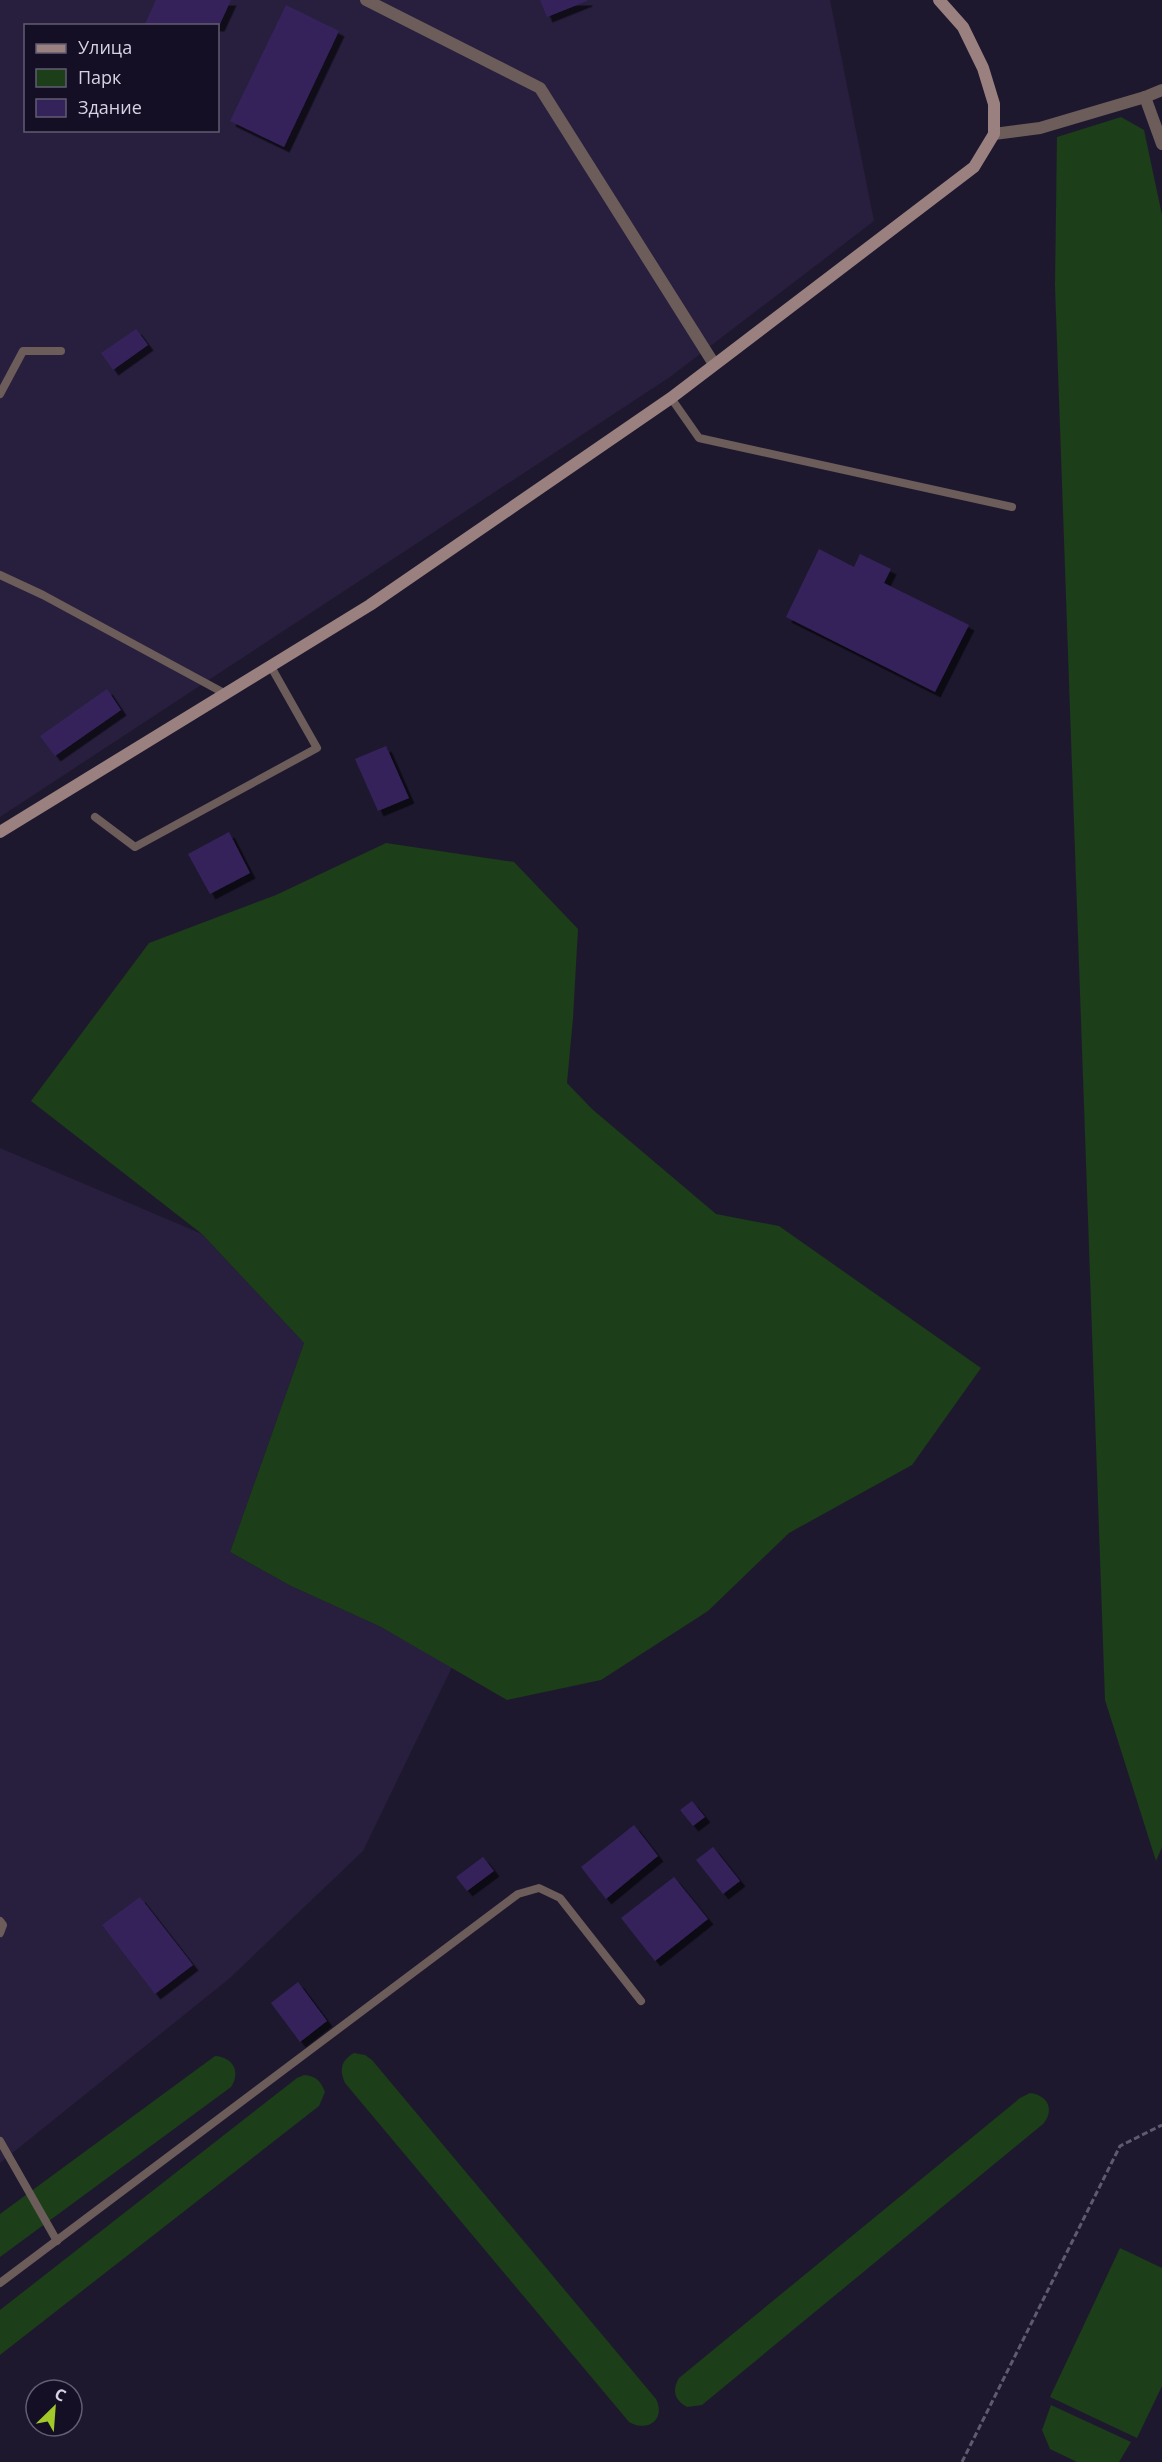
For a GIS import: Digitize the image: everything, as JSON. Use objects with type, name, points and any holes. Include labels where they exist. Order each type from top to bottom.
[{"type":"street","points":[[366,0],[540,88],[714,364]]},
{"type":"street","points":[[0,832],[370,605],[671,398],[974,167],[994,134],[994,104],[983,68],[963,27],[939,0]]},
{"type":"street","points":[[994,134],[1040,128],[1162,90]]},
{"type":"street","points":[[1145,97],[1162,144]]},
{"type":"lane","points":[[0,394],[23,351],[61,351]]},
{"type":"lane","points":[[671,398],[699,438],[1012,507]]},
{"type":"lane","points":[[0,575],[43,594],[225,693]]},
{"type":"lane","points":[[95,817],[135,847],[317,748],[270,665]]},
{"type":"lane","points":[[0,2283],[518,1894],[539,1888],[560,1898],[641,2001]]},
{"type":"lane","points":[[0,1921],[3,1925],[0,1933]]},
{"type":"lane","points":[[0,2141],[57,2241]]},
{"type":"path","points":[[962,2462],[1120,2146],[1162,2125]]},
{"type":"shaded area","points":[[0,0],[830,0],[874,221],[670,377],[0,817]]},
{"type":"shaded area","points":[[0,1148],[202,1234],[304,1343],[230,1552],[291,1586],[381,1627],[452,1667],[363,1851],[230,1978],[0,2163]]},
{"type":"green space","points":[[1121,117],[1144,130],[1162,215],[1162,1847],[1156,1861],[1105,1700],[1055,286],[1057,137]]},
{"type":"green space","points":[[386,843],[514,862],[578,929],[567,1083],[592,1109],[716,1214],[779,1226],[981,1368],[912,1465],[789,1533],[708,1611],[601,1680],[507,1700],[381,1627],[291,1586],[230,1552],[304,1343],[202,1234],[31,1101],[149,943],[276,895]]},
{"type":"green space","points":[[354,2053],[365,2055],[372,2060],[656,2399],[659,2413],[653,2422],[643,2426],[629,2422],[345,2083],[342,2066],[346,2059]]},
{"type":"green space","points":[[215,2056],[226,2059],[234,2066],[235,2076],[231,2087],[0,2257],[0,2214]]},
{"type":"green space","points":[[304,2075],[315,2078],[325,2092],[319,2106],[0,2355],[0,2310],[297,2078]]},
{"type":"green space","points":[[1030,2093],[1041,2097],[1048,2104],[1049,2114],[1043,2124],[702,2405],[687,2407],[679,2401],[675,2387],[679,2378],[1020,2098]]},
{"type":"green space","points":[[1120,2248],[1162,2268],[1162,2386],[1137,2438],[1050,2397]]},
{"type":"green space","points":[[1051,2405],[1131,2442],[1119,2462],[1077,2462],[1050,2449],[1042,2430]]},
{"type":"building","points":[[156,0],[231,0],[219,26],[219,24],[145,24]]},
{"type":"building","points":[[540,0],[587,0],[587,1],[547,17]]},
{"type":"building","points":[[286,5],[339,31],[284,147],[230,121]]},
{"type":"building","points":[[136,329],[148,345],[113,370],[101,353]]},
{"type":"building","points":[[819,549],[854,567],[860,554],[891,569],[884,583],[969,625],[935,692],[786,617]]},
{"type":"building","points":[[107,689],[121,710],[55,756],[40,736]]},
{"type":"building","points":[[386,746],[409,798],[378,811],[355,759]]},
{"type":"building","points":[[229,832],[250,873],[210,894],[188,854]]},
{"type":"building","points":[[692,1801],[705,1817],[693,1826],[680,1810]]},
{"type":"building","points":[[634,1825],[658,1856],[606,1899],[581,1867]]},
{"type":"building","points":[[713,1847],[740,1881],[723,1894],[696,1860]]},
{"type":"building","points":[[483,1857],[494,1871],[467,1891],[456,1877]]},
{"type":"building","points":[[674,1877],[708,1919],[655,1961],[621,1918]]},
{"type":"building","points":[[140,1897],[193,1965],[155,1994],[102,1925]]},
{"type":"building","points":[[298,1982],[327,2021],[300,2042],[271,2003]]}]
